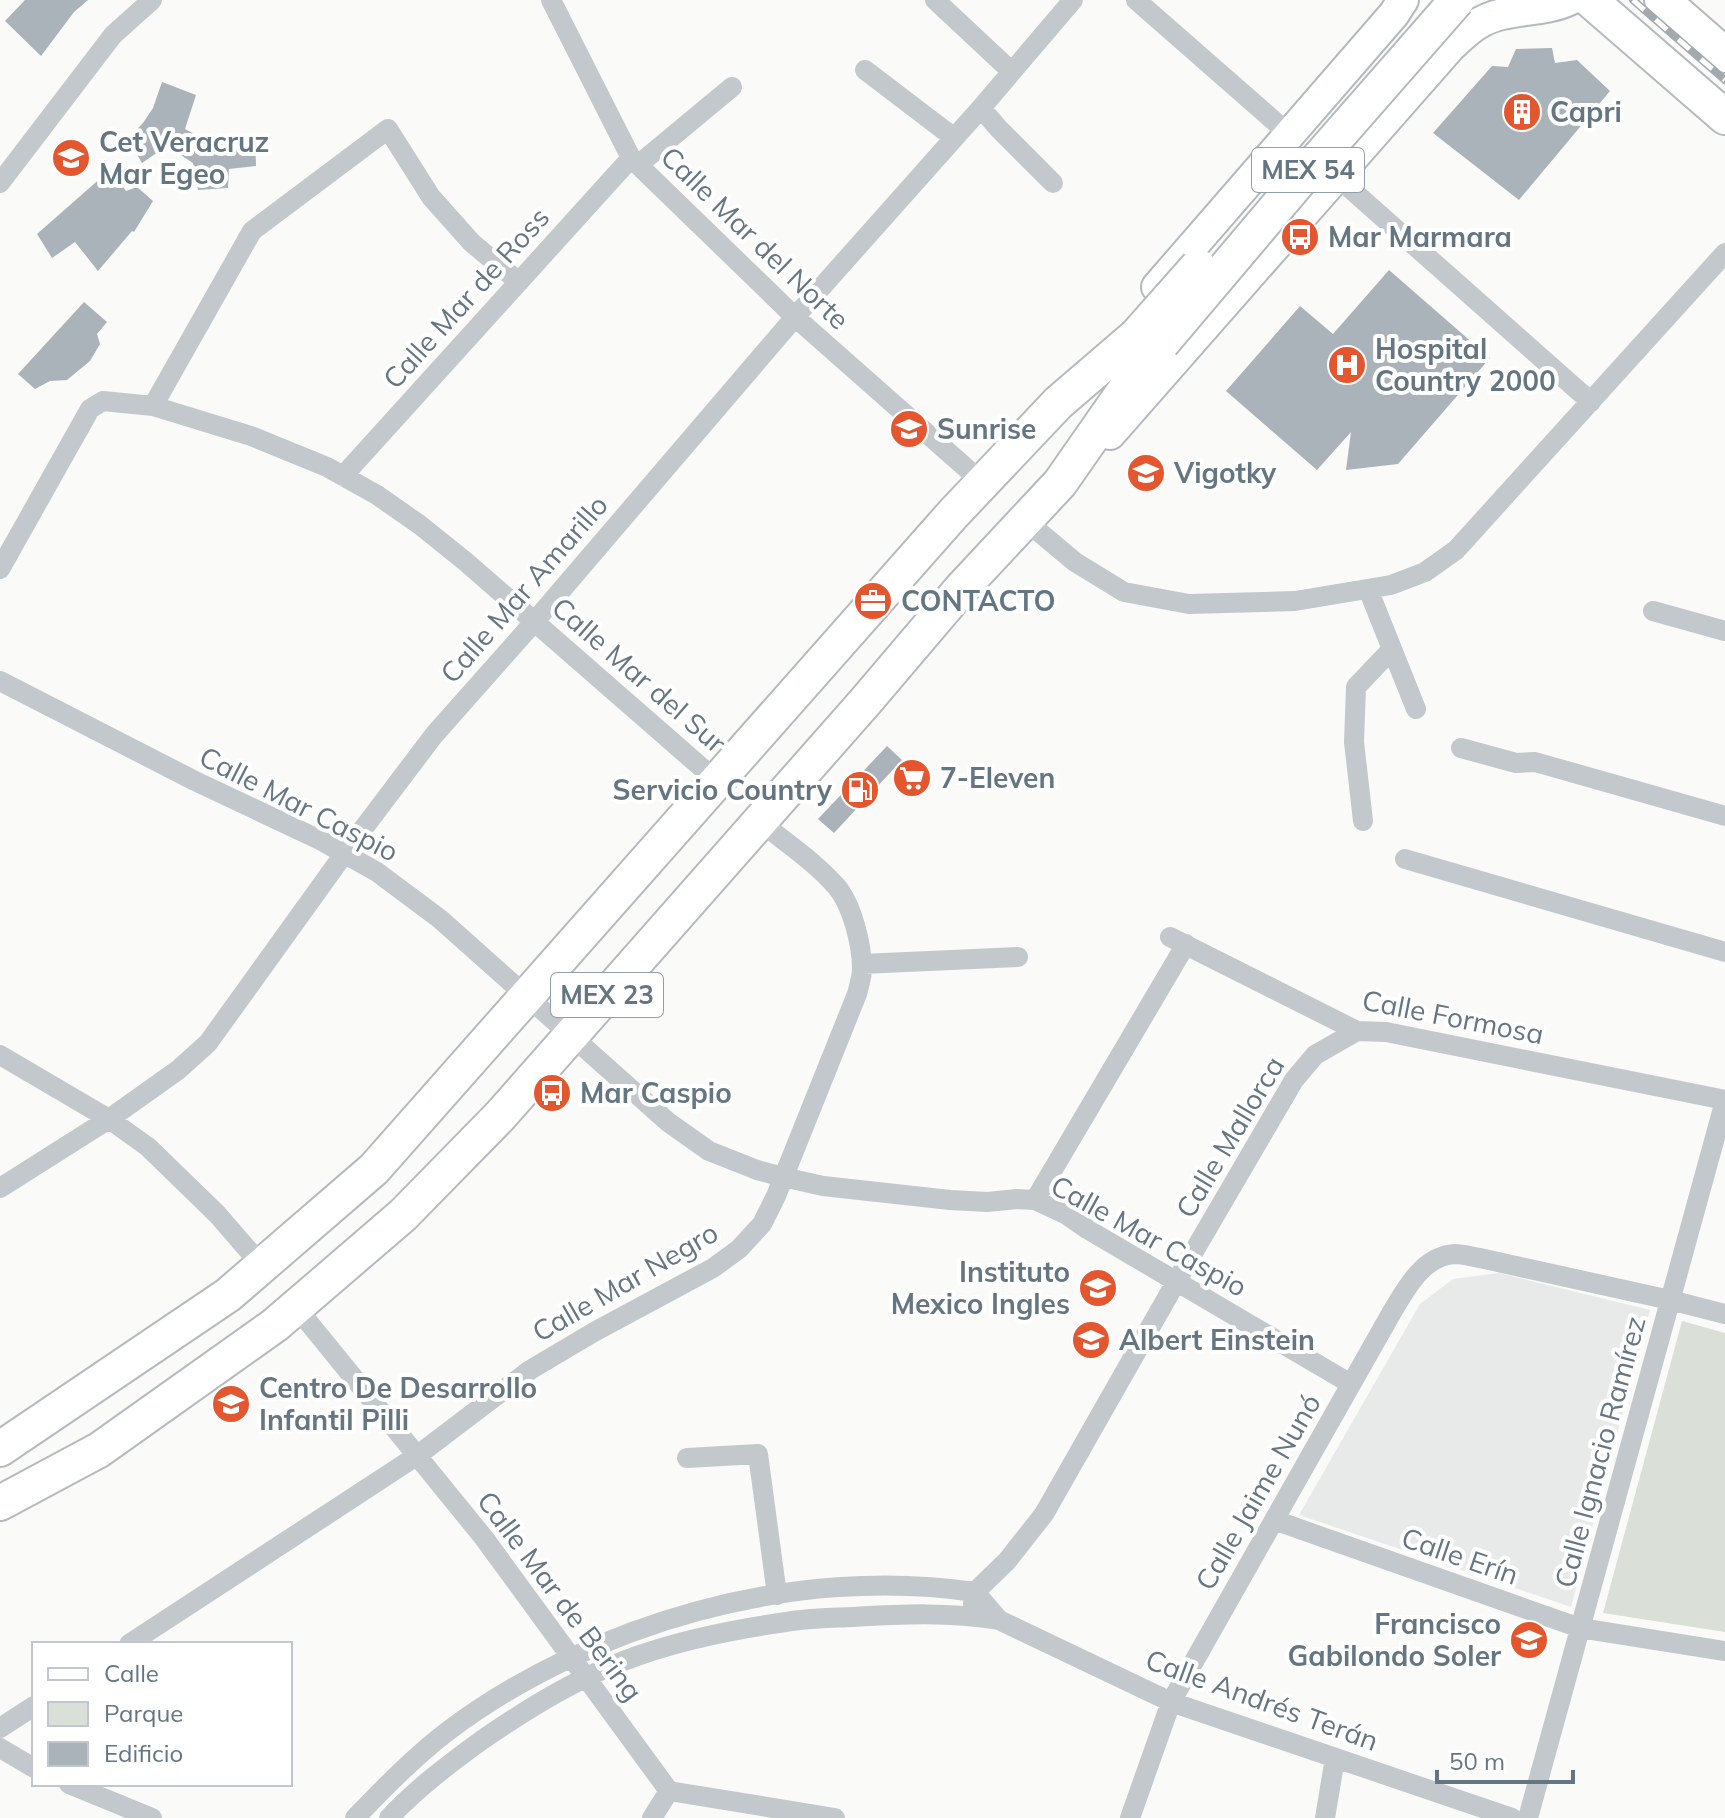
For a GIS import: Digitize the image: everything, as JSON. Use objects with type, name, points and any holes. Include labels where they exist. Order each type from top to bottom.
[{"type":"main road","name":"MEX 23","points":[[953,514],[956,496],[974,475],[1020,425],[1123,327],[1403,0]]},
{"type":"main road","name":"MEX 54","points":[[1060,483],[1127,387],[1149,340],[1429,0]]},
{"type":"main road","name":"MEX 54","points":[[1058,403],[1149,340],[1310,168],[1457,0]]},
{"type":"main road","name":"MEX 23","points":[[1479,0],[1498,8],[1524,11]]},
{"type":"main road","name":"MEX 23","points":[[0,1503],[99,1450],[275,1325],[403,1215],[500,1116],[961,589],[1105,439],[1450,47],[1482,21],[1503,14],[1555,7],[1569,0]]},
{"type":"main road","points":[[1590,0],[1725,117]]},
{"type":"main road","points":[[1662,0],[1724,52]]},
{"type":"main road","points":[[1373,38],[1395,26],[1412,29],[1419,34],[1425,40],[1430,56],[1422,78]]},
{"type":"main road","name":"MEX 23","points":[[0,1449],[228,1295],[374,1169],[953,514],[1058,403]]},
{"type":"main road","points":[[0,1516],[99,1450]]},
{"type":"street","points":[[0,183],[113,35],[152,0]]},
{"type":"street","name":"Calle Mar del Norte","points":[[551,0],[634,162],[795,317],[974,475]]},
{"type":"street","points":[[935,0],[1011,71]]},
{"type":"street","name":"Calle Mar Amarillo","points":[[0,1188],[109,1119],[178,1070],[208,1043],[434,735],[1073,0]]},
{"type":"street","points":[[1136,0],[1289,134]]},
{"type":"street","points":[[865,70],[953,137]]},
{"type":"street","name":"Calle Mar de Ross","points":[[343,476],[519,282],[634,162],[732,87]]},
{"type":"street","points":[[981,108],[1053,183]]},
{"type":"street","points":[[153,406],[252,231],[388,129],[431,197],[472,243],[519,282]]},
{"type":"street","points":[[1336,176],[1591,402]]},
{"type":"street","points":[[1026,521],[1075,562],[1124,592],[1189,604],[1295,601],[1391,585],[1425,572],[1456,550],[1725,253]]},
{"type":"street","name":"Calle Mar del Sur","points":[[0,569],[90,409],[103,401],[153,406],[251,436],[327,467],[377,495],[420,525],[535,621],[717,781]]},
{"type":"street","points":[[1368,589],[1416,709]]},
{"type":"street","points":[[1653,611],[1725,631]]},
{"type":"street","points":[[1363,821],[1354,742],[1356,687],[1392,649]]},
{"type":"street","name":"Calle Mar Caspio","points":[[0,681],[195,781],[320,840],[377,872],[440,919],[668,1122],[709,1151],[757,1170],[823,1186],[950,1200],[1035,1200],[1067,1215],[1351,1384]]},
{"type":"street","points":[[1461,748],[1516,763],[1535,762],[1725,816]]},
{"type":"street","name":"Calle Mar Negro","points":[[132,1642],[418,1455],[530,1370],[713,1268],[739,1249],[762,1224],[857,994],[862,964],[850,911],[838,888],[759,821]]},
{"type":"street","points":[[1405,859],[1725,952]]},
{"type":"street","name":"Calle Formosa","points":[[1035,1200],[1178,940],[1357,1031],[1386,1032],[1725,1100]]},
{"type":"street","points":[[862,964],[1018,957]]},
{"type":"street","name":"Calle Mallorca","points":[[975,1592],[1007,1561],[1044,1514],[1294,1080],[1315,1055],[1357,1031]]},
{"type":"street","points":[[0,1055],[109,1119],[148,1147],[217,1214],[262,1266]]},
{"type":"street","name":"Calle Ignacio Ramírez","points":[[1528,1818],[1725,1100]]},
{"type":"street","name":"Calle Jaime Nunó","points":[[1130,1818],[1171,1702],[1408,1286],[1427,1263],[1455,1254],[1480,1258],[1725,1314]]},
{"type":"street","name":"Calle Mar de Bering","points":[[296,1307],[484,1538],[669,1791]]},
{"type":"street","points":[[687,1458],[758,1454],[777,1595]]},
{"type":"street","name":"Calle Erín","points":[[1274,1520],[1580,1628],[1725,1651]]},
{"type":"street","points":[[355,1818],[393,1778],[448,1731],[571,1657],[657,1623],[777,1595],[899,1585],[975,1592],[970,1615]]},
{"type":"street","name":"Calle Andrés Terán","points":[[975,1592],[999,1620]]},
{"type":"street","name":"Calle Andrés Terán","points":[[389,1818],[410,1795],[515,1717],[567,1686],[636,1656],[709,1635],[789,1621],[922,1614],[970,1615],[999,1620],[1171,1702],[1512,1818]]},
{"type":"street","points":[[0,1728],[32,1707]]},
{"type":"street","points":[[0,1748],[32,1767]]},
{"type":"street","points":[[1325,1818],[1335,1758]]},
{"type":"street","points":[[74,1786],[152,1818]]},
{"type":"street","points":[[652,1818],[669,1791],[835,1818]]},
{"type":"shaded area","points":[[1499,1273],[1650,1310],[1571,1607],[1299,1515],[1420,1304],[1453,1279]]},
{"type":"green space","points":[[1682,1321],[1725,1333],[1725,1632],[1603,1613]]},
{"type":"building","points":[[25,0],[88,0],[74,12],[41,56],[5,21]]},
{"type":"building","name":"Capri","points":[[1552,48],[1555,63],[1577,60],[1610,91],[1519,200],[1433,133],[1492,66],[1508,67],[1516,49]]},
{"type":"building","points":[[162,82],[196,95],[185,129],[215,145],[255,136],[256,166],[229,169],[228,188],[198,190],[193,163],[167,146],[142,163],[128,139],[153,108]]},
{"type":"building","points":[[111,169],[126,191],[137,187],[153,201],[134,232],[98,271],[75,242],[52,258],[37,234]]},
{"type":"building","name":"Hospital Country 2000","points":[[1389,270],[1490,358],[1398,464],[1346,470],[1351,432],[1317,470],[1226,391],[1300,306],[1333,334]]},
{"type":"building","points":[[84,302],[107,322],[97,334],[100,344],[90,361],[67,380],[50,381],[35,389],[18,374]]},
{"type":"building","name":"Servicio Country","points":[[887,746],[902,760],[834,833],[818,819]]},
{"type":"railway","points":[[1633,0],[1725,80]]},
{"type":"place","name":"Capri","points":[[1522,112]]},
{"type":"place","name":"Cet Veracruz Mar Egeo","points":[[71,158]]},
{"type":"place","name":"Mar Marmara","points":[[1300,237]]},
{"type":"place","name":"Hospital Country 2000","points":[[1347,365]]},
{"type":"place","name":"Sunrise","points":[[909,429]]},
{"type":"place","name":"Vigotky","points":[[1146,473]]},
{"type":"place","name":"CONTACTO","points":[[873,601]]},
{"type":"place","name":"7-Eleven","points":[[912,778]]},
{"type":"place","name":"Servicio Country","points":[[860,790]]},
{"type":"place","name":"Mar Caspio","points":[[552,1093]]},
{"type":"place","name":"Instituto Mexico Ingles","points":[[1098,1288]]},
{"type":"place","name":"Albert Einstein","points":[[1091,1340]]},
{"type":"place","name":"Centro De Desarrollo Infantil Pilli","points":[[231,1404]]},
{"type":"place","name":"Francisco Gabilondo Soler","points":[[1529,1640]]}]
